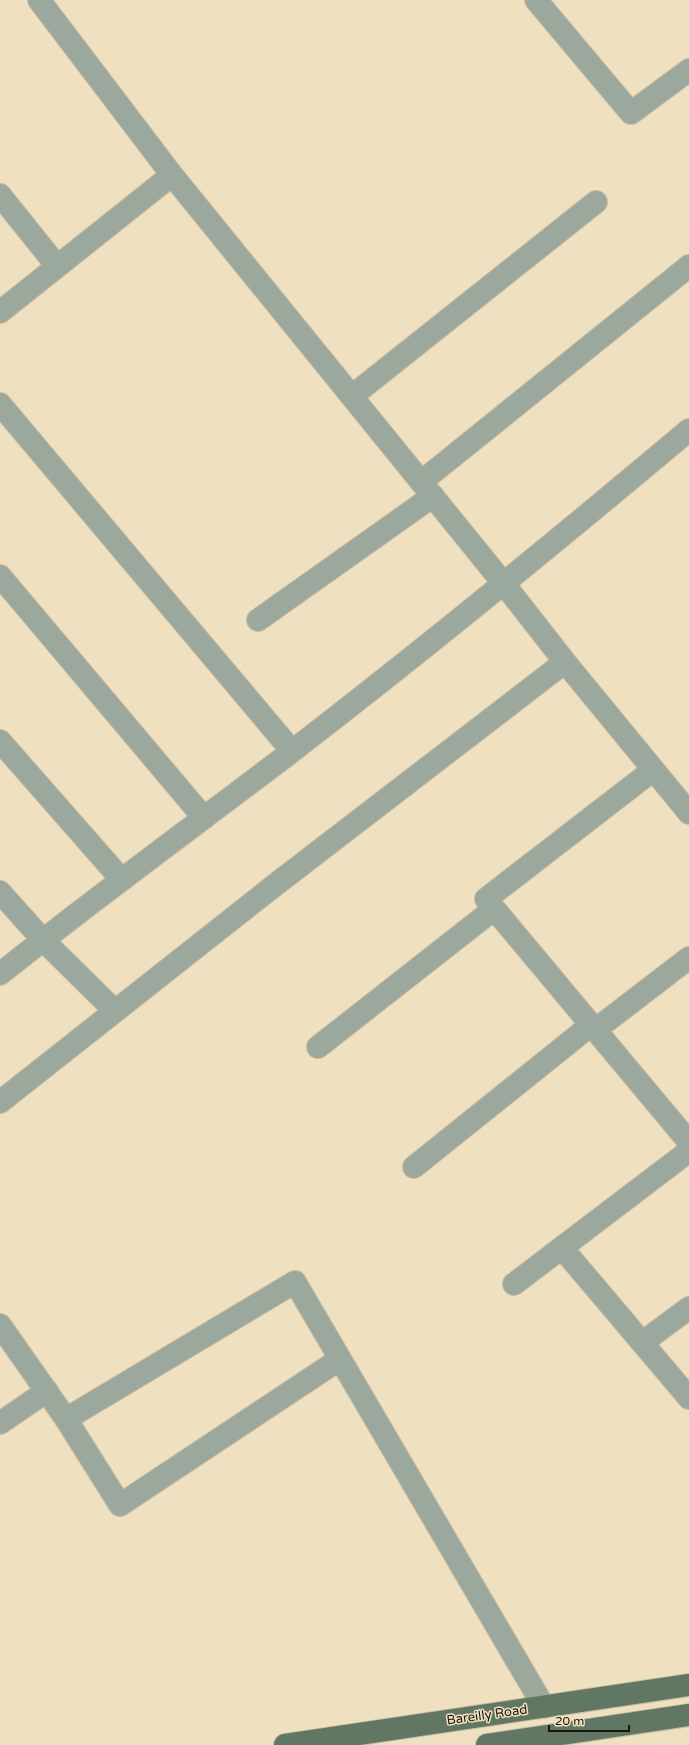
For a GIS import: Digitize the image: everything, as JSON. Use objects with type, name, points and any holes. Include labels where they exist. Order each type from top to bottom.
[{"type":"main road","name":"Bareilly Road","points":[[285,1745],[689,1685]]},
{"type":"main road","points":[[487,1745],[689,1714]]},
{"type":"street","points":[[40,0],[172,175],[504,584],[565,662],[689,813]]},
{"type":"street","points":[[536,0],[631,113],[689,70]]},
{"type":"street","points":[[0,312],[172,175]]},
{"type":"street","points":[[0,195],[57,266]]},
{"type":"street","points":[[352,396],[596,202]]},
{"type":"street","points":[[258,620],[427,489],[689,266]]},
{"type":"street","points":[[0,404],[292,751]]},
{"type":"street","points":[[0,974],[292,751],[504,584],[689,430]]},
{"type":"street","points":[[0,576],[204,818]]},
{"type":"street","points":[[0,1102],[269,890],[565,662]]},
{"type":"street","points":[[0,741],[122,880]]},
{"type":"street","points":[[653,770],[486,899],[689,1142]]},
{"type":"street","points":[[0,892],[43,940],[115,1011]]},
{"type":"street","points":[[318,1047],[494,909]]},
{"type":"street","points":[[414,1167],[593,1028],[689,958]]},
{"type":"street","points":[[514,1284],[689,1151]]},
{"type":"street","points":[[562,1248],[689,1398]]},
{"type":"street","points":[[66,1419],[295,1282],[544,1707]]},
{"type":"street","points":[[643,1342],[689,1308]]},
{"type":"street","points":[[0,1325],[66,1419],[120,1505],[340,1359]]},
{"type":"street","points":[[0,1423],[47,1391]]}]
